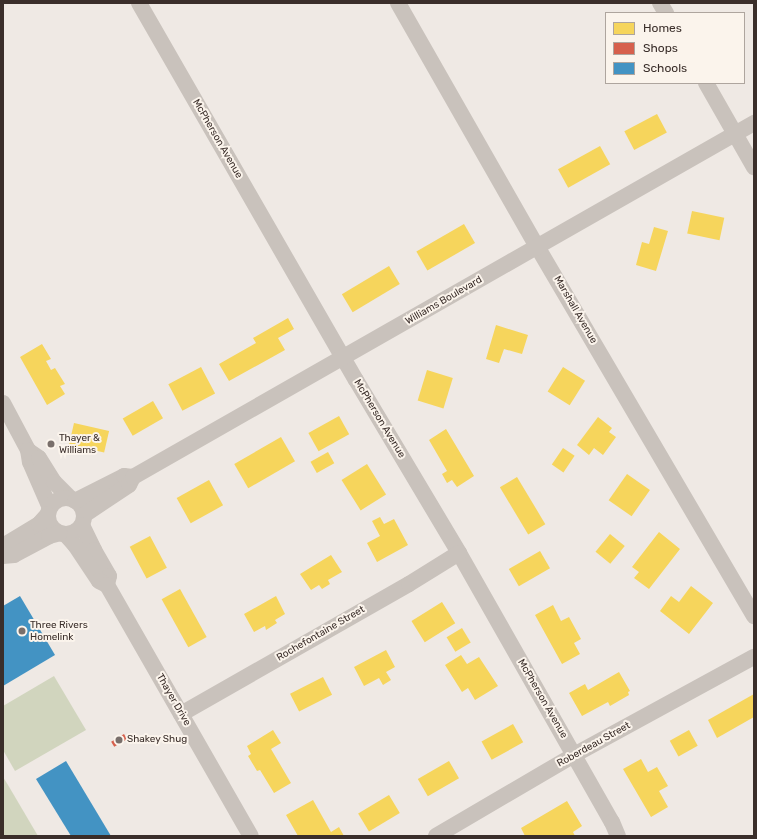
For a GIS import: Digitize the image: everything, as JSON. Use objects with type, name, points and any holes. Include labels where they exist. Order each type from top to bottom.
[{"type":"street","name":"McPherson Avenue","points":[[139,3],[343,358],[459,553],[612,822],[618,836]]},
{"type":"street","name":"Marshall Avenue","points":[[398,3],[538,248],[754,616]]},
{"type":"street","points":[[660,3],[665,12]]},
{"type":"street","points":[[707,84],[754,167]]},
{"type":"street","name":"Williams Boulevard","points":[[73,500],[124,476],[133,477],[538,248],[754,123]]},
{"type":"street","points":[[3,403],[28,450],[30,462],[49,511],[50,526],[62,534]]},
{"type":"street","points":[[3,556],[14,555],[49,536],[77,531],[83,520],[83,509],[54,482],[39,458],[28,450]]},
{"type":"street","name":"Williams Boulevard","points":[[83,520],[129,486],[133,477]]},
{"type":"street","points":[[3,549],[6,544],[39,524],[58,500],[73,500]]},
{"type":"street","name":"Thayer Drive","points":[[83,520],[94,550],[109,576],[107,586]]},
{"type":"street","name":"Thayer Drive","points":[[62,534],[75,545],[99,581],[107,586],[251,836]]},
{"type":"street","name":"Rochefontaine Street","points":[[181,714],[409,584],[459,553]]},
{"type":"street","name":"Roberdeau Street","points":[[436,836],[574,755],[754,657]]},
{"type":"green space","points":[[54,676],[86,730],[15,771],[3,750],[3,706]]},
{"type":"green space","points":[[3,777],[8,785],[38,836],[3,836]]},
{"type":"building: Homes","points":[[657,114],[667,133],[634,150],[624,131]]},
{"type":"building: Homes","points":[[600,146],[610,164],[568,188],[558,169]]},
{"type":"building: Homes","points":[[692,211],[724,218],[719,240],[687,233]]},
{"type":"building: Homes","points":[[464,224],[475,243],[427,271],[416,252]]},
{"type":"building: Homes","points":[[654,227],[668,231],[656,271],[636,265],[642,242],[649,244]]},
{"type":"building: Homes","points":[[389,266],[400,284],[353,312],[342,294]]},
{"type":"building: Homes","points":[[288,318],[294,329],[278,338],[285,350],[229,381],[219,364],[256,343],[253,338]]},
{"type":"building: Homes","points":[[496,325],[528,335],[522,354],[504,349],[499,363],[486,359]]},
{"type":"building: Homes","points":[[42,344],[51,359],[46,361],[51,370],[55,368],[65,384],[60,386],[65,394],[47,405],[20,357]]},
{"type":"building: Homes","points":[[201,367],[215,393],[182,411],[168,384]]},
{"type":"building: Homes","points":[[563,367],[585,381],[570,405],[548,392]]},
{"type":"building: Homes","points":[[427,370],[453,378],[443,408],[418,401]]},
{"type":"building: Homes","points":[[153,401],[163,418],[133,436],[123,418]]},
{"type":"building: Homes","points":[[339,416],[349,434],[319,451],[308,433]]},
{"type":"building: Homes","points":[[598,417],[612,428],[609,432],[616,437],[603,455],[594,448],[589,455],[577,445]]},
{"type":"building: Homes","points":[[74,423],[109,431],[104,453],[69,444]]},
{"type":"building: Homes","points":[[446,429],[474,476],[457,487],[452,480],[447,483],[442,474],[447,471],[429,440]]},
{"type":"building: Homes","points":[[281,437],[295,461],[248,488],[234,464]]},
{"type":"building: Homes","points":[[563,448],[575,456],[563,472],[552,465]]},
{"type":"building: Homes","points":[[328,452],[334,463],[317,473],[311,462]]},
{"type":"building: Homes","points":[[367,464],[386,495],[361,510],[342,480]]},
{"type":"building: Homes","points":[[627,474],[650,490],[632,516],[609,500]]},
{"type":"building: Homes","points":[[517,477],[545,524],[528,534],[500,487]]},
{"type":"building: Homes","points":[[209,480],[223,505],[191,523],[177,498]]},
{"type":"building: Homes","points":[[380,517],[384,524],[394,519],[408,545],[377,562],[367,543],[380,536],[372,521]]},
{"type":"building: Homes","points":[[659,532],[680,549],[649,589],[634,578],[639,572],[632,567]]},
{"type":"building: Homes","points":[[610,534],[625,546],[610,564],[596,552]]},
{"type":"building: Homes","points":[[150,536],[167,568],[147,579],[130,547]]},
{"type":"building: Homes","points":[[540,551],[550,568],[519,586],[509,569]]},
{"type":"building: Homes","points":[[331,555],[342,572],[328,580],[330,584],[322,589],[319,585],[311,590],[300,574]]},
{"type":"building: Homes","points":[[691,586],[713,603],[689,634],[660,611],[671,596],[679,602]]},
{"type":"building: Homes","points":[[180,589],[207,637],[188,647],[162,599]]},
{"type":"building: Homes","points":[[276,596],[285,614],[275,620],[277,623],[266,630],[265,626],[254,632],[244,614]]},
{"type":"building: Homes","points":[[442,602],[455,623],[425,642],[411,621]]},
{"type":"building: Homes","points":[[553,605],[561,621],[569,617],[581,639],[574,643],[580,654],[562,664],[535,615]]},
{"type":"building: Homes","points":[[462,628],[471,643],[455,652],[447,637]]},
{"type":"building: Homes","points":[[386,650],[395,667],[386,672],[391,680],[383,685],[379,678],[364,686],[354,667]]},
{"type":"building: Homes","points":[[461,655],[467,664],[479,657],[498,686],[475,700],[468,688],[462,692],[445,665]]},
{"type":"building: Homes","points":[[619,672],[630,691],[628,692],[629,695],[610,706],[608,702],[582,716],[569,693],[585,684],[588,690]]},
{"type":"building: Homes","points":[[323,677],[332,695],[299,712],[290,694]]},
{"type":"building: Homes","points":[[754,694],[754,717],[717,738],[708,720]]},
{"type":"building: Homes","points":[[513,724],[523,742],[492,760],[482,741]]},
{"type":"building: Homes","points":[[273,730],[281,743],[271,749],[291,783],[274,793],[260,770],[257,771],[248,756],[251,754],[247,746]]},
{"type":"building: Homes","points":[[689,730],[698,746],[678,756],[670,741]]},
{"type":"building: Homes","points":[[641,759],[648,772],[657,767],[668,786],[659,791],[668,807],[651,817],[623,769]]},
{"type":"building: Homes","points":[[449,761],[459,778],[428,796],[418,779]]},
{"type":"building: Homes","points":[[389,795],[400,813],[369,832],[358,814]]},
{"type":"building: Homes","points":[[313,800],[331,832],[339,827],[344,836],[298,836],[286,815]]},
{"type":"building: Homes","points":[[567,801],[582,826],[573,832],[575,836],[525,836],[521,828]]},
{"type":"building: Shops","name":"Shakey Shug","points":[[124,734],[127,739],[114,747],[111,742]]},
{"type":"building: Schools","name":"Three Rivers Homelink","points":[[20,596],[55,655],[3,686],[3,606]]},
{"type":"building: Schools","points":[[66,761],[111,836],[71,836],[36,779]]},
{"type":"place","name":"Thayer & Williams","points":[[51,444]]},
{"type":"place","name":"Three Rivers Homelink","points":[[22,631]]},
{"type":"place","name":"Shakey Shug","points":[[119,740]]}]
